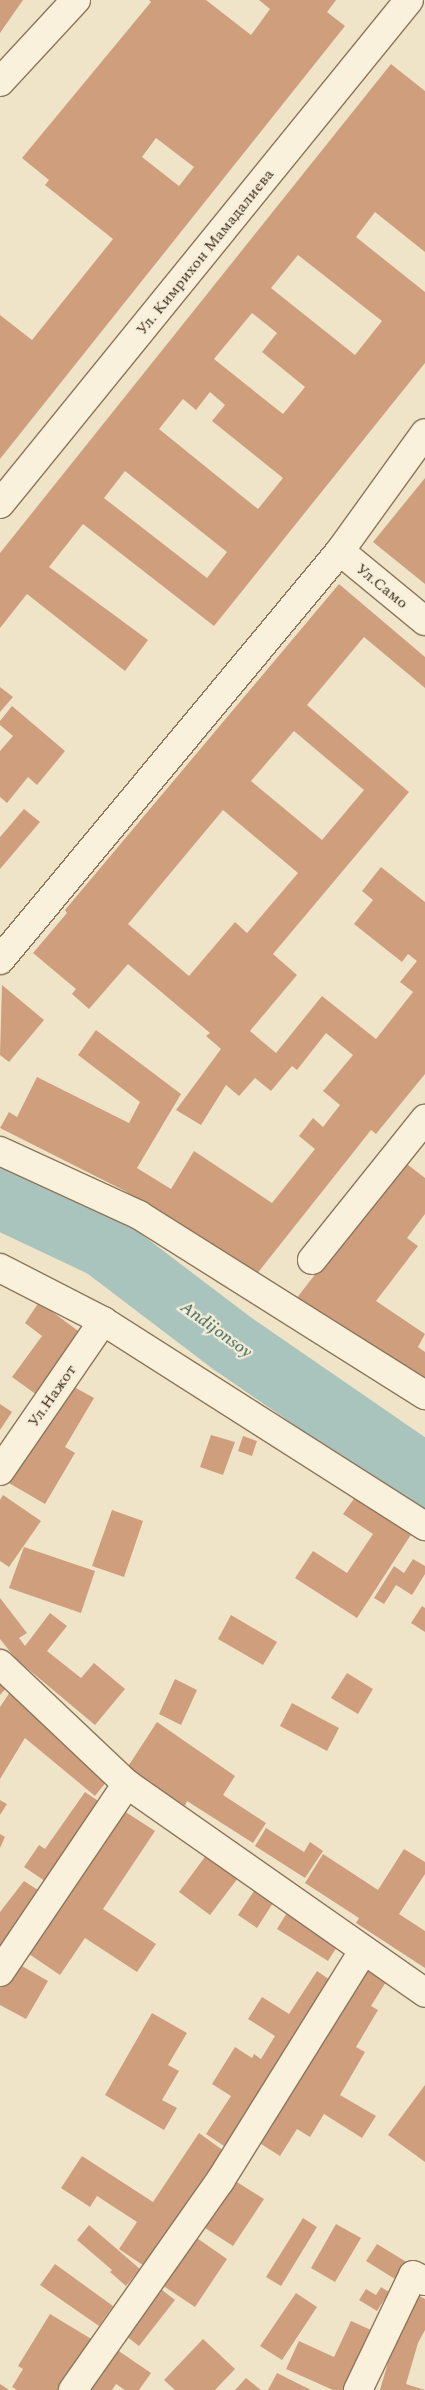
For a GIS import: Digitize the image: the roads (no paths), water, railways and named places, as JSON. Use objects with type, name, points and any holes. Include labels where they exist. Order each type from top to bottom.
[{"type":"street","points":[[0,82],[76,0]]},
{"type":"street","name":"Ул. Кимрихон Мамадалиева","points":[[0,504],[409,0]]},
{"type":"street","points":[[0,960],[340,551],[425,433]]},
{"type":"street","name":"Ул.Само","points":[[340,551],[425,621]]},
{"type":"street","points":[[312,1260],[425,1119]]},
{"type":"street","points":[[0,1151],[139,1215],[425,1395]]},
{"type":"street","points":[[0,1268],[103,1321],[425,1526]]},
{"type":"street","name":"Ул.Нажот","points":[[0,1471],[103,1321]]},
{"type":"street","points":[[0,1664],[127,1784],[425,1993]]},
{"type":"street","points":[[0,1972],[127,1784]]},
{"type":"street","points":[[73,2390],[220,2181],[363,1951]]},
{"type":"street","points":[[358,2390],[413,2275],[425,2281]]},
{"type":"waterway","name":"Andijonsoy","points":[[0,1197],[104,1246],[233,1344],[425,1476]]}]
